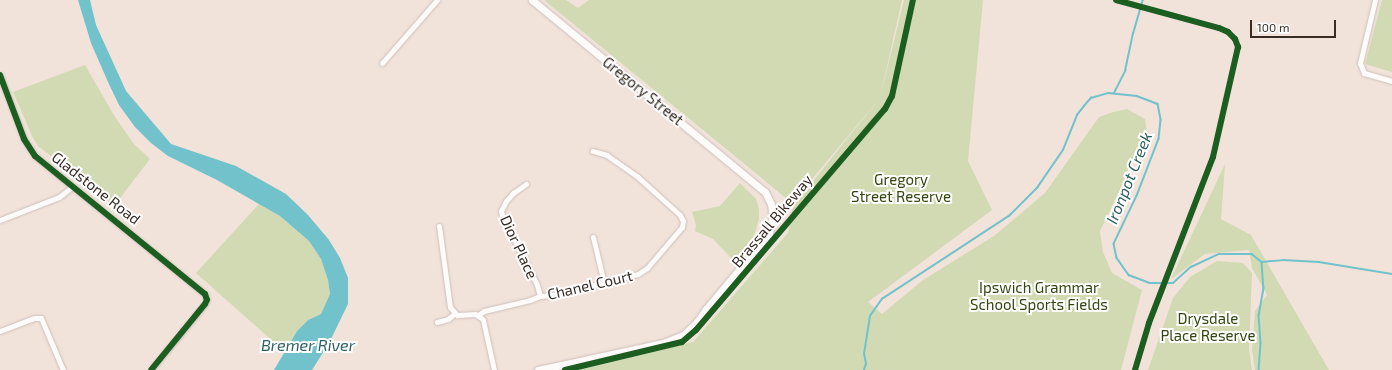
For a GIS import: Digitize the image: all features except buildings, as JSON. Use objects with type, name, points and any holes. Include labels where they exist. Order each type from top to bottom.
[{"type":"main road","name":"Gregory Street","points":[[532,0],[753,183],[765,199],[768,212],[767,226],[761,243],[706,309],[680,331],[638,348],[538,370]]},
{"type":"street","points":[[382,63],[437,0]]},
{"type":"street","points":[[1375,0],[1360,63],[1364,73],[1392,81]]},
{"type":"street","name":"Gladstone Road","points":[[0,76],[31,151],[40,161],[204,292],[207,298],[205,304],[151,370]]},
{"type":"street","name":"Chanel Court","points":[[454,314],[460,316],[478,315],[484,311],[530,300],[540,296],[553,295],[634,276],[645,270],[682,227],[683,221],[680,214],[638,177],[607,155],[593,151]]},
{"type":"street","name":"Dior Place","points":[[526,184],[513,193],[501,211],[537,285],[540,296]]},
{"type":"street","points":[[0,220],[59,197],[72,187]]},
{"type":"street","points":[[437,322],[448,319],[454,314],[450,307],[439,226]]},
{"type":"street","points":[[593,237],[604,283]]},
{"type":"street","points":[[478,315],[482,320],[494,370]]},
{"type":"street","points":[[0,331],[34,318],[41,318],[63,370]]},
{"type":"green space","points":[[544,0],[566,0],[578,8],[589,0],[902,0],[880,98],[904,0],[983,0],[968,161],[992,210],[868,302],[882,314],[923,280],[994,236],[1045,193],[1099,117],[1127,109],[1145,119],[1147,134],[1100,231],[1103,252],[1112,273],[1142,290],[1121,370],[579,370],[693,342],[788,233],[793,206],[879,99],[792,203]]},
{"type":"green space","points":[[1382,0],[1392,0],[1392,72],[1365,64]]},
{"type":"green space","points":[[85,65],[115,117],[134,144],[150,159],[114,206],[38,146],[13,92]]},
{"type":"green space","points":[[1225,164],[1221,219],[1251,235],[1329,370],[1255,370],[1252,350],[1255,311],[1267,295],[1252,268],[1249,250],[1205,254],[1171,279]]},
{"type":"green space","points":[[740,183],[756,199],[759,209],[759,219],[754,236],[734,261],[713,239],[695,231],[696,225],[692,212],[720,206]]},
{"type":"green space","points":[[259,204],[280,216],[309,241],[321,259],[328,280],[330,294],[321,314],[308,320],[297,331],[284,351],[196,273]]},
{"type":"green space","name":"Drysdale Place Reserve","points":[[1217,261],[1243,263],[1252,273],[1249,349],[1252,370],[1148,370],[1173,298],[1190,277]]},
{"type":"water","name":"Bremer River","points":[[78,0],[90,0],[96,25],[126,91],[171,144],[236,166],[286,194],[308,215],[329,240],[340,258],[348,278],[348,304],[329,343],[312,370],[274,370],[297,331],[308,320],[321,314],[330,294],[328,280],[321,259],[309,241],[280,216],[217,180],[168,156],[151,143],[135,127],[119,105],[108,82],[91,43]]},
{"type":"waterway","points":[[1114,93],[1125,71],[1133,34],[1143,0]]},
{"type":"waterway","name":"Ironpot Creek","points":[[864,370],[866,364],[864,354],[870,316],[882,299],[1009,216],[1037,188],[1063,150],[1077,115],[1084,106],[1091,98],[1108,93],[1137,96],[1158,104],[1161,120],[1159,139],[1137,196],[1114,244],[1117,258],[1129,275],[1150,283],[1173,283],[1191,267],[1219,254],[1252,254],[1262,262],[1264,288],[1259,315],[1261,343],[1259,370]]},
{"type":"waterway","points":[[1262,262],[1283,260],[1319,262],[1392,274]]},
{"type":"cycle path","name":"Brassall Bikeway","points":[[565,370],[682,342],[696,330],[885,109],[892,96],[913,0]]},
{"type":"cycle path","points":[[1116,0],[1219,28],[1228,32],[1235,39],[1238,47],[1213,157],[1149,323],[1135,370]]},
{"type":"cycle path","points":[[0,75],[24,139],[35,156],[205,294],[207,300],[205,304],[151,370]]},
{"type":"park label","name":"Gregory Street Reserve","points":[[901,188]]},
{"type":"park label","name":"Ipswich Grammar School Sports Fields","points":[[1039,296]]}]
